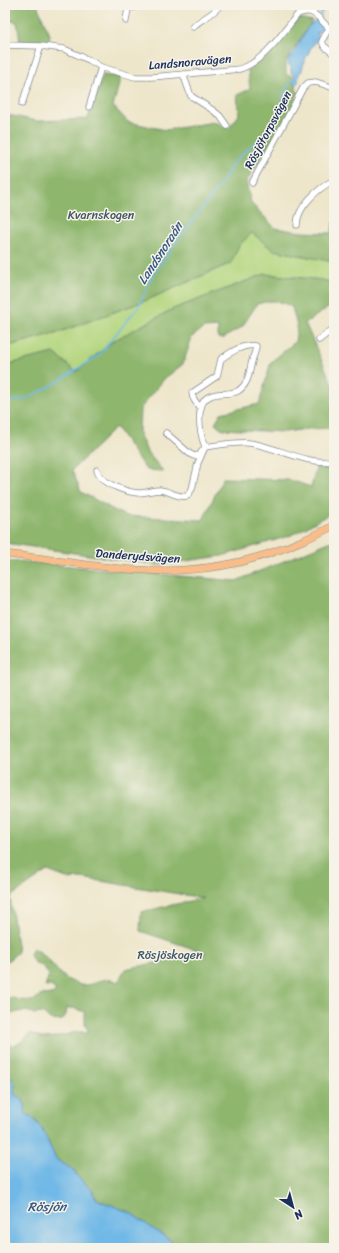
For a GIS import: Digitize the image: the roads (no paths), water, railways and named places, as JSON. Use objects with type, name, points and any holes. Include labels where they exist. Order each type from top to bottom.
[{"type":"main road","name":"Danderydsvägen","points":[[5,554],[152,571],[184,570],[221,566],[256,558],[301,541],[334,525]]},
{"type":"street","points":[[126,21],[127,7],[148,5]]},
{"type":"street","points":[[193,27],[198,22],[216,11],[220,5]]},
{"type":"street","points":[[299,5],[305,11],[314,14],[331,27],[322,41],[324,46],[334,54]]},
{"type":"street","name":"Landsnoravägen","points":[[5,45],[41,46],[64,49],[101,67],[135,77],[152,77],[240,69],[248,66],[267,52],[298,14],[305,11]]},
{"type":"street","points":[[22,104],[41,46]]},
{"type":"street","points":[[89,107],[101,67]]},
{"type":"street","points":[[183,74],[191,96],[214,111],[220,116],[227,126]]},
{"type":"street","name":"Rösjötorpsvägen","points":[[252,183],[303,88],[308,82],[316,82],[334,88]]},
{"type":"street","points":[[297,225],[299,213],[316,191],[334,180]]},
{"type":"street","points":[[319,340],[334,328]]},
{"type":"street","points":[[97,470],[98,474],[104,481],[128,491],[144,493],[160,490],[180,497],[187,496],[192,489],[198,463],[205,447],[201,435],[200,408],[204,400],[209,396],[233,393],[243,387],[250,373],[256,346],[247,345],[221,359],[217,376],[192,393],[192,396],[200,408]]},
{"type":"street","points":[[166,433],[181,445],[185,451],[194,456],[199,455],[205,447],[220,444],[248,443],[271,448],[313,461],[324,462],[334,460]]},
{"type":"water","points":[[317,19],[324,27],[317,33],[318,38],[306,57],[302,71],[299,73],[298,82],[294,84],[293,82],[296,76],[291,73],[291,67],[288,60],[308,27]]},
{"type":"water","name":"Rösjön","points":[[5,1074],[8,1078],[12,1078],[15,1086],[14,1094],[23,1099],[23,1103],[26,1104],[26,1114],[32,1117],[42,1129],[56,1159],[75,1171],[76,1175],[93,1191],[93,1194],[98,1200],[129,1212],[181,1248],[23,1248],[22,1245],[19,1245],[17,1248],[5,1238]]},
{"type":"waterway","points":[[321,17],[321,12],[332,5]]},
{"type":"waterway","name":"Landsnoraån","points":[[5,402],[26,399],[56,383],[99,355],[139,306],[150,280],[173,246],[221,184],[235,161],[273,126],[286,88],[296,76]]},
{"type":"park label","name":"Kvarnskogen","points":[[101,215]]},
{"type":"park label","name":"Rösjöskogen","points":[[170,955]]}]
